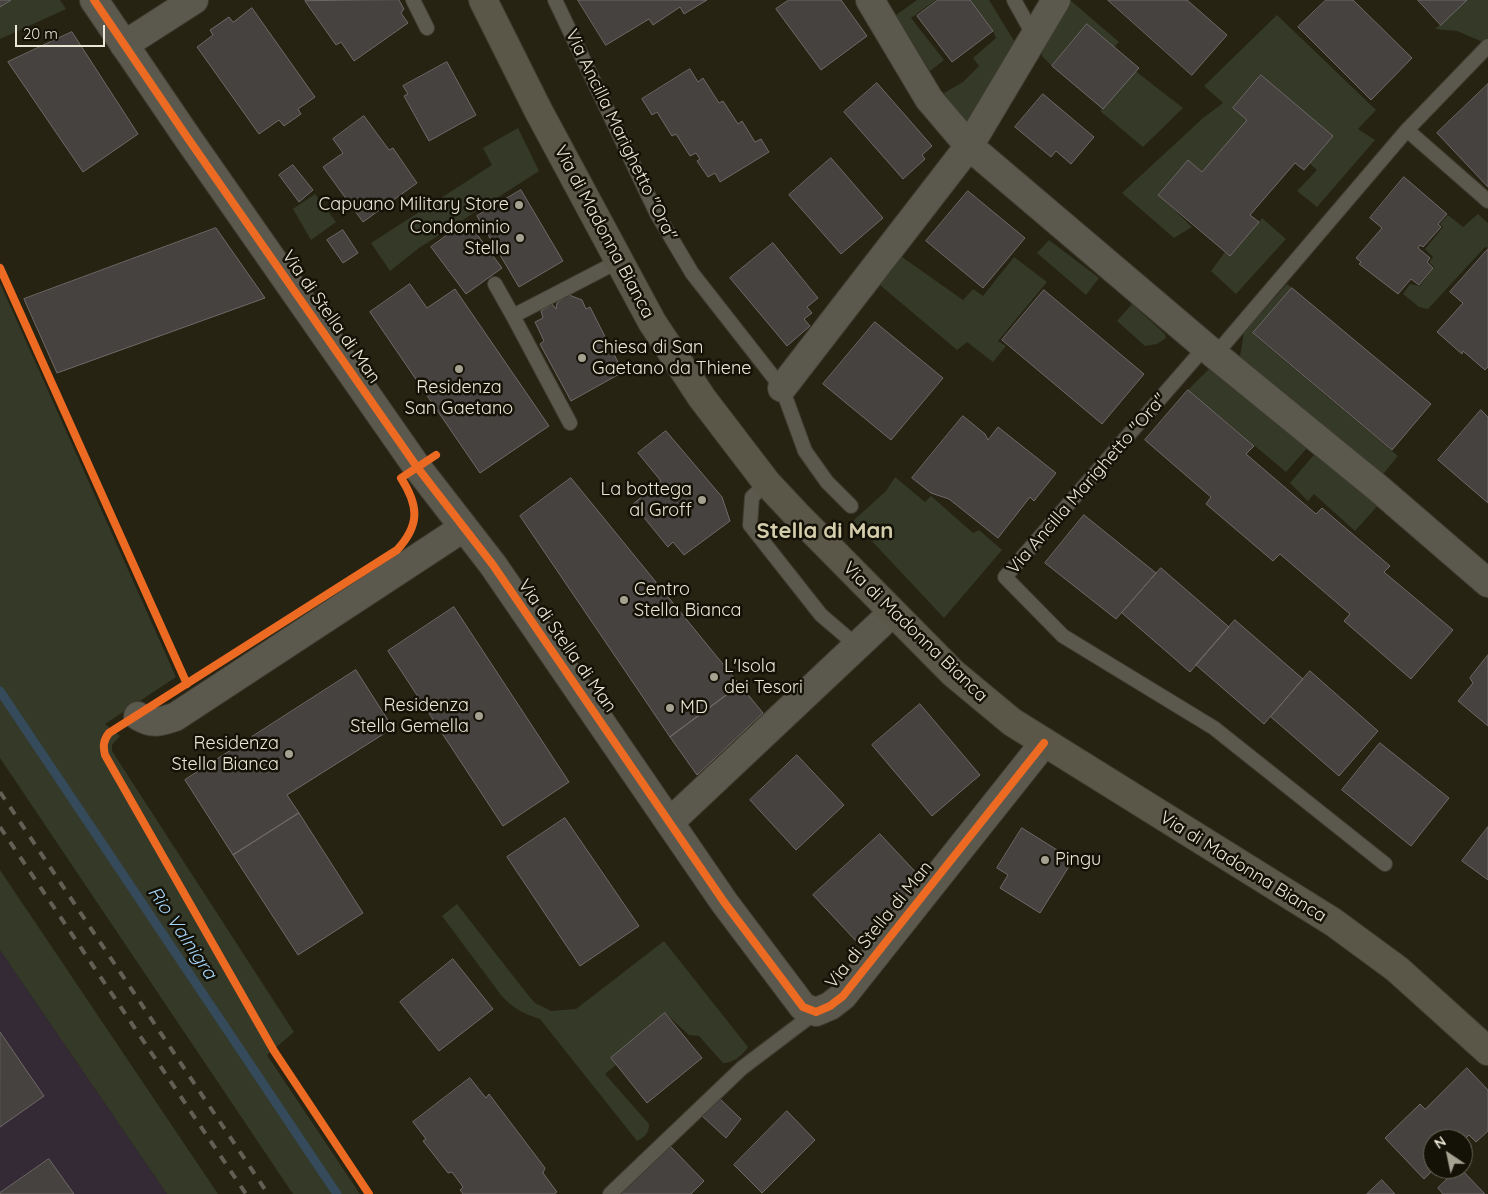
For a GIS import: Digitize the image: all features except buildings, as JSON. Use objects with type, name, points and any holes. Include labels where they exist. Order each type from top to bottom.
[{"type":"main road","name":"Via di Madonna Bianca","points":[[483,0],[652,322],[702,398],[766,483],[953,673],[1012,722],[1333,922],[1397,969],[1488,1051]]},
{"type":"street","name":"Via di Stella di Man","points":[[94,0],[406,451],[493,565],[724,902],[803,1007],[816,1012],[830,1006],[843,996],[1044,743]]},
{"type":"street","points":[[124,44],[194,0]]},
{"type":"street","points":[[870,0],[929,99],[969,146],[1210,351],[1378,488],[1488,582]]},
{"type":"street","points":[[782,388],[969,146],[1056,0]]},
{"type":"street","points":[[138,716],[147,722],[157,723],[175,717],[463,528]]},
{"type":"street","points":[[670,822],[892,613]]},
{"type":"lane","points":[[413,0],[427,28]]},
{"type":"lane","name":"Via Ancilla Marighetto \"Ora\"","points":[[555,0],[657,214],[692,273],[782,388],[805,451],[827,482],[852,506]]},
{"type":"lane","points":[[1014,0],[1034,36]]},
{"type":"lane","name":"Via Ancilla Marighetto \"Ora\"","points":[[1385,864],[1214,728],[1063,636],[1005,577],[1407,130],[1488,46]]},
{"type":"lane","points":[[1407,130],[1488,201]]},
{"type":"lane","points":[[513,316],[619,260]]},
{"type":"lane","points":[[496,284],[570,423]]},
{"type":"lane","points":[[766,483],[752,497],[750,525],[821,615],[849,639],[863,641]]},
{"type":"lane","name":"Via di Stella di Man","points":[[610,1194],[742,1068],[816,1012]]},
{"type":"shaded area","points":[[0,950],[167,1194],[0,1194]]},
{"type":"green space","points":[[11,0],[60,0],[66,9],[0,39],[0,7]]},
{"type":"green space","points":[[917,0],[936,0],[911,18],[944,60],[930,71],[896,15]]},
{"type":"green space","points":[[970,0],[989,0],[1019,49],[967,125],[944,93],[963,82],[979,66],[973,58],[996,38]]},
{"type":"green space","points":[[1067,0],[1070,0],[1119,42],[1114,47],[1087,24],[1052,66],[1042,56],[1043,40]]},
{"type":"green space","points":[[1467,0],[1488,0],[1488,38],[1483,42],[1457,31],[1435,29]]},
{"type":"green space","points":[[1277,15],[1376,110],[1358,129],[1375,140],[1317,207],[1297,191],[1317,170],[1309,163],[1332,136],[1261,75],[1233,108],[1247,120],[1202,172],[1188,160],[1158,194],[1192,227],[1174,238],[1122,193],[1203,118],[1223,103],[1204,86]]},
{"type":"green space","points":[[1134,70],[1183,108],[1143,147],[1100,111]]},
{"type":"green space","points":[[518,128],[539,171],[419,248],[390,271],[371,243],[492,165],[483,148]]},
{"type":"green space","points":[[315,194],[336,222],[311,240],[293,209]]},
{"type":"green space","points":[[1478,214],[1488,223],[1488,248],[1485,247],[1428,309],[1419,307],[1403,294],[1410,284],[1420,286],[1434,267],[1429,262],[1433,257],[1425,249],[1443,227],[1440,224],[1448,215],[1463,227]]},
{"type":"green space","points":[[1262,218],[1286,239],[1236,294],[1211,271],[1225,252],[1230,256]]},
{"type":"green space","points":[[1049,240],[1099,278],[1086,295],[1037,253]]},
{"type":"green space","points":[[895,252],[963,300],[973,289],[983,296],[1014,257],[1047,282],[998,341],[1006,346],[993,362],[967,342],[957,350],[874,280]]},
{"type":"green space","points":[[0,283],[176,677],[105,724],[120,736],[112,745],[112,751],[294,1032],[267,1055],[360,1194],[293,1194],[0,758]]},
{"type":"green space","points":[[1287,284],[1292,288],[1253,334],[1398,456],[1384,473],[1372,474],[1239,363],[1244,332]]},
{"type":"green space","points":[[1132,304],[1165,334],[1166,338],[1157,344],[1145,346],[1117,321]]},
{"type":"green space","points":[[1209,369],[1307,448],[1286,472],[1188,390]]},
{"type":"green space","points":[[1317,451],[1381,502],[1355,531],[1314,494],[1308,501],[1290,483]]},
{"type":"green space","points":[[895,477],[925,502],[931,496],[973,533],[979,530],[1002,550],[944,618],[853,521],[886,491]]},
{"type":"green space","points":[[0,870],[218,1194],[167,1194],[0,950]]},
{"type":"green space","points":[[457,904],[535,1003],[551,1011],[576,1009],[664,941],[748,1047],[737,1058],[723,1063],[699,1036],[689,1035],[665,1013],[611,1058],[616,1065],[605,1074],[649,1124],[646,1134],[637,1141],[540,1019],[509,1004],[501,995],[442,916]]},
{"type":"waterway","name":"Rio Valnigra","points":[[0,691],[337,1194]]},
{"type":"railway","points":[[0,792],[268,1194]]},
{"type":"railway","points":[[0,827],[246,1194]]},
{"type":"cycle path","points":[[94,0],[417,467],[493,565],[724,902],[803,1007],[816,1012],[830,1006],[843,996],[1044,743]]},
{"type":"cycle path","points":[[0,268],[187,684]]},
{"type":"cycle path","points":[[369,1194],[274,1051],[105,755],[104,744],[109,733],[397,550],[410,532],[414,515],[414,506],[401,478],[436,455]]},
{"type":"place","name":"Capuano Military Store","points":[[519,205]]},
{"type":"place","name":"Condominio Stella","points":[[520,238]]},
{"type":"place","name":"Chiesa di San Gaetano da Thiene","points":[[582,358]]},
{"type":"place","name":"Residenza San Gaetano","points":[[459,369]]},
{"type":"place","name":"La bottega al Groff","points":[[702,500]]},
{"type":"place","name":"Centro Stella Bianca","points":[[624,600]]},
{"type":"place","name":"L'Isola dei Tesori","points":[[714,677]]},
{"type":"place","name":"MD","points":[[670,708]]},
{"type":"place","name":"Residenza Stella Gemella","points":[[479,716]]},
{"type":"place","name":"Residenza Stella Bianca","points":[[289,754]]},
{"type":"place","name":"Pingu","points":[[1045,860]]},
{"type":"district","name":"Stella di Man","points":[[825,531]]}]
